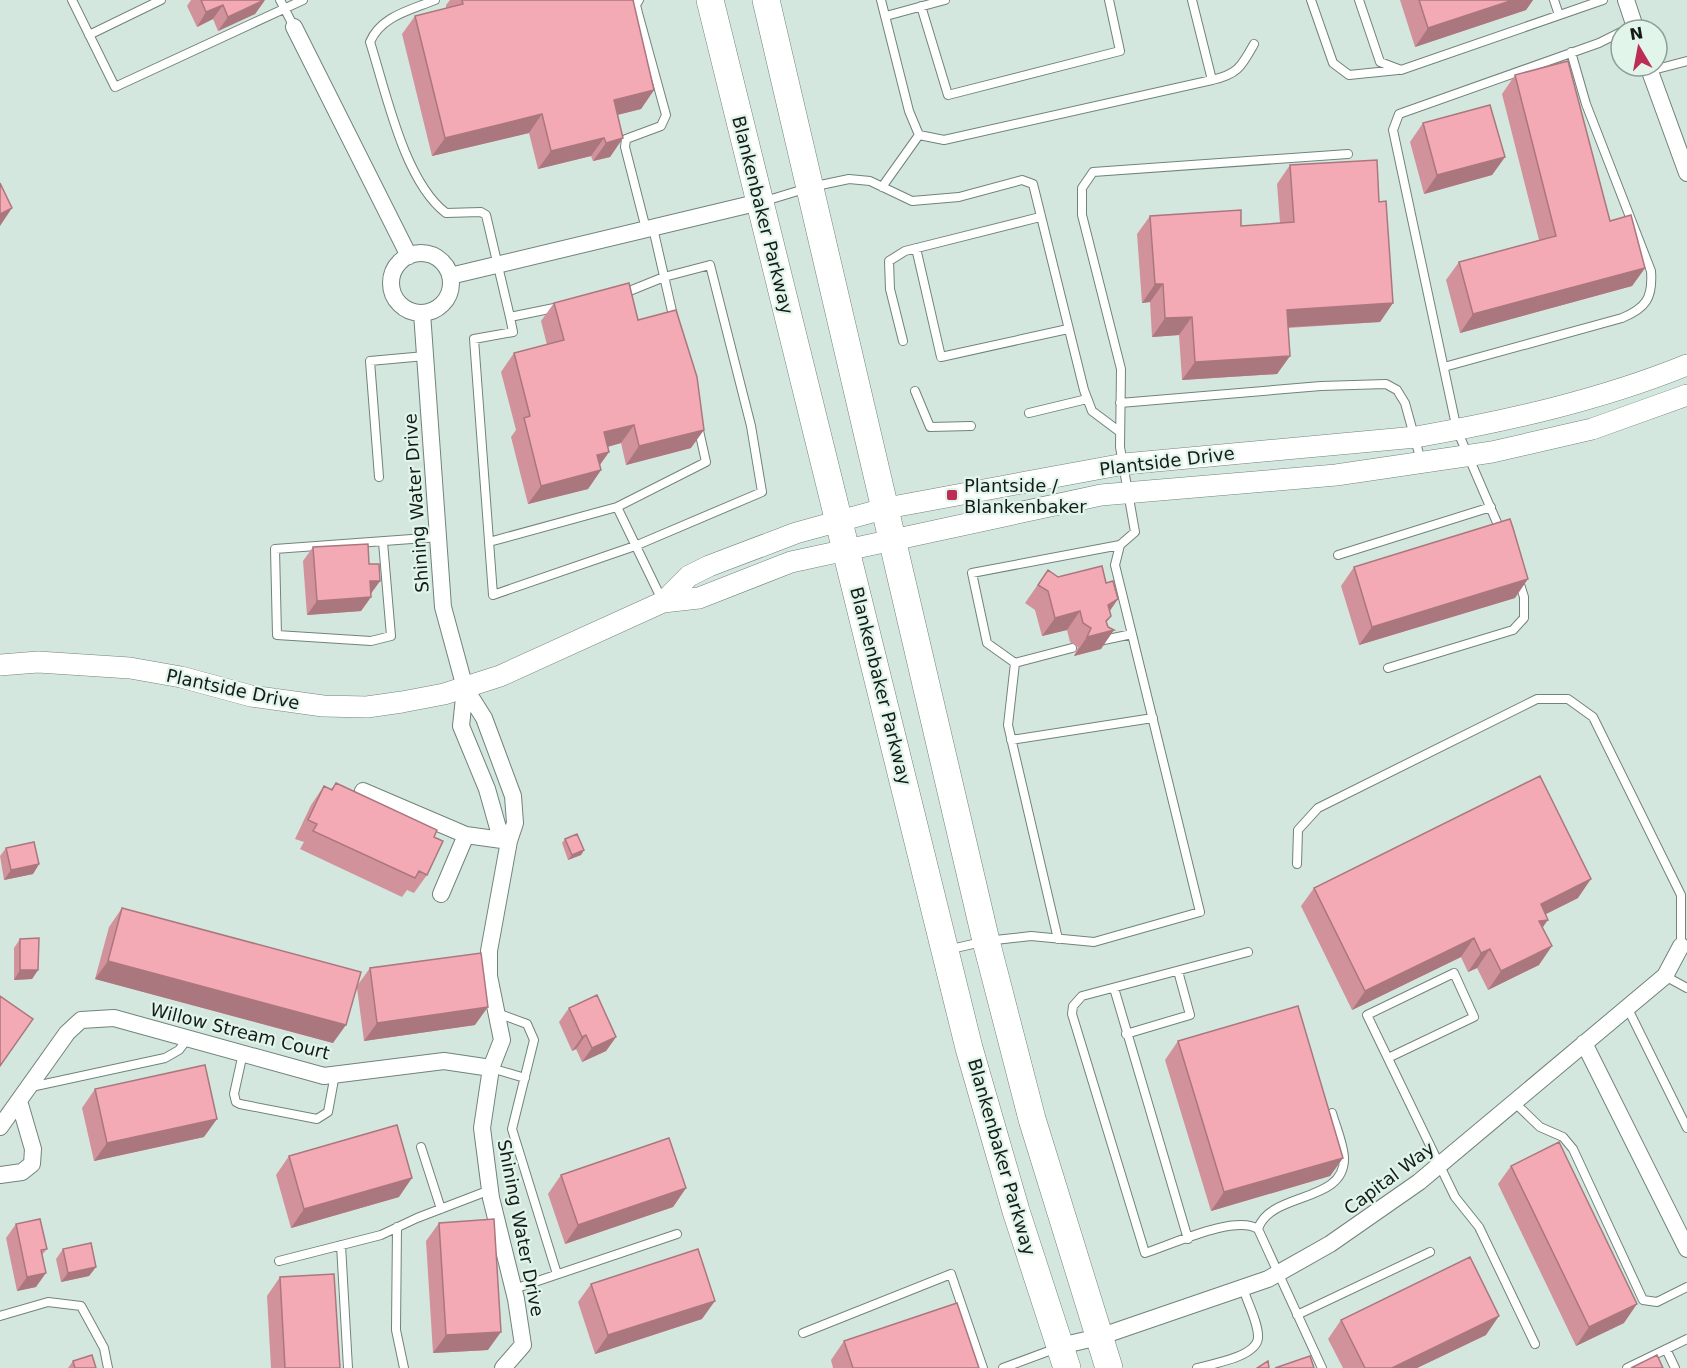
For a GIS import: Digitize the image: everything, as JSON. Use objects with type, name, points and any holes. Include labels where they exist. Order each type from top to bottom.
[{"type":"main road","name":"Blankenbaker Parkway","points":[[710,0],[947,950],[969,1048],[1016,1211],[1064,1357]]},
{"type":"main road","points":[[766,0],[887,508],[927,694],[986,941],[1032,1119],[1109,1368]]},
{"type":"street","points":[[1626,0],[1628,18]]},
{"type":"street","points":[[294,27],[409,256]]},
{"type":"street","points":[[1652,78],[1687,173]]},
{"type":"street","points":[[450,276],[760,202]]},
{"type":"street","points":[[419,253],[439,259],[450,276],[450,291],[442,304],[422,313],[403,307],[392,290],[394,270],[409,256],[419,253]]},
{"type":"street","name":"Shining Water Drive","points":[[422,313],[444,607],[465,688],[484,718],[513,796],[515,823],[508,841],[489,951],[489,976],[502,1040],[491,1068],[482,1128],[490,1190],[513,1289],[523,1345],[503,1368]]},
{"type":"street","name":"Plantside Drive","points":[[663,602],[688,576],[709,566],[774,540],[887,508],[1124,464],[1416,437],[1457,430],[1548,409],[1687,365]]},
{"type":"street","name":"Plantside Drive","points":[[0,665],[38,662],[130,668],[181,677],[260,698],[323,706],[367,707],[465,688],[536,660],[663,602],[699,598],[791,562],[893,538],[1090,498],[1129,492],[1276,480],[1469,457],[1592,429],[1687,395]]},
{"type":"street","points":[[1274,449],[1276,480]]},
{"type":"street","name":"Shining Water Drive","points":[[465,688],[461,726],[487,789],[498,828],[508,841]]},
{"type":"street","points":[[363,791],[466,835],[508,841]]},
{"type":"street","points":[[441,894],[466,835]]},
{"type":"street","name":"Capital Way","points":[[1064,1357],[1099,1337],[1277,1276],[1376,1214],[1439,1166],[1665,976],[1681,945]]},
{"type":"street","name":"Willow Stream Court","points":[[0,1127],[67,1033],[81,1020],[114,1018],[324,1076],[444,1061],[491,1068]]},
{"type":"street","points":[[1584,1043],[1687,1249]]},
{"type":"street","points":[[0,1175],[22,1172],[32,1164],[33,1149],[24,1094]]},
{"type":"lane","points":[[72,0],[115,87],[303,0]]},
{"type":"lane","points":[[89,35],[161,0]]},
{"type":"lane","points":[[280,0],[294,27]]},
{"type":"lane","points":[[435,0],[387,20],[374,33],[370,42],[398,128],[421,184],[429,197],[446,213],[481,212],[486,215],[510,317],[513,332],[474,339],[493,595],[635,546],[762,492],[751,426],[710,265],[664,277],[613,296]]},
{"type":"lane","points":[[639,0],[636,5],[666,115],[661,126],[626,139],[625,147],[664,277],[677,335]]},
{"type":"lane","points":[[881,0],[909,111],[919,135]]},
{"type":"lane","points":[[886,16],[945,0]]},
{"type":"lane","points":[[921,6],[948,95],[1120,51],[1109,0]]},
{"type":"lane","points":[[1192,0],[1212,80]]},
{"type":"lane","points":[[1311,0],[1333,63],[1349,75],[1401,70],[1603,0]]},
{"type":"lane","points":[[1359,0],[1380,62],[1401,70]]},
{"type":"lane","points":[[1554,0],[1559,15]]},
{"type":"lane","points":[[1506,544],[1457,430],[1394,142],[1395,122],[1399,114],[1609,37]]},
{"type":"lane","points":[[919,135],[944,140],[1231,75],[1242,66],[1254,44]]},
{"type":"lane","points":[[1443,367],[1622,318],[1640,311],[1646,303],[1652,285],[1651,271],[1586,104],[1571,52]]},
{"type":"lane","points":[[1669,64],[1686,60]]},
{"type":"lane","points":[[882,187],[919,135]]},
{"type":"lane","points":[[1015,663],[987,643],[972,573],[1120,545],[1136,532],[1120,432],[1121,369],[1082,215],[1082,188],[1093,172],[1348,154]]},
{"type":"lane","points":[[760,202],[849,179],[870,181],[912,201],[959,197],[1022,180],[1033,184],[1087,399],[1092,411],[1120,432]]},
{"type":"lane","points":[[903,341],[890,289],[890,261],[905,251],[1040,217]]},
{"type":"lane","points":[[916,248],[941,357],[1068,329]]},
{"type":"lane","points":[[510,317],[567,305]]},
{"type":"lane","points":[[378,477],[370,361],[425,356]]},
{"type":"lane","points":[[1120,403],[1372,382],[1386,384],[1397,390],[1405,403],[1416,437],[1421,464]]},
{"type":"lane","points":[[915,391],[930,427],[971,426]]},
{"type":"lane","points":[[1029,413],[1087,399]]},
{"type":"lane","points":[[489,542],[617,507],[706,462],[696,416]]},
{"type":"lane","points":[[617,507],[663,602]]},
{"type":"lane","points":[[1338,555],[1491,507]]},
{"type":"lane","points":[[382,542],[391,636],[371,641],[277,635],[275,549],[438,537]]},
{"type":"lane","points":[[947,950],[986,941],[1031,936],[1094,942],[1200,912],[1115,565],[1120,545]]},
{"type":"lane","points":[[1388,668],[1513,630],[1524,618],[1524,597],[1513,565]]},
{"type":"lane","points":[[1099,642],[1132,634]]},
{"type":"lane","points":[[1015,663],[1072,648]]},
{"type":"lane","points":[[1015,663],[1008,725],[1058,939]]},
{"type":"lane","points":[[1297,864],[1298,830],[1318,808],[1537,699],[1568,699],[1593,717],[1681,895],[1681,945]]},
{"type":"lane","points":[[1011,740],[1153,718]]},
{"type":"lane","points":[[1248,952],[1082,996],[1073,1006],[1072,1014],[1145,1253],[1234,1224],[1251,1224],[1258,1229],[1277,1276],[1322,1368]]},
{"type":"lane","points":[[1126,1034],[1190,1015],[1178,971]]},
{"type":"lane","points":[[1388,1058],[1474,1017],[1454,973],[1367,1015],[1439,1166],[1455,1197],[1479,1227],[1535,1344]]},
{"type":"lane","points":[[1665,976],[1687,988]]},
{"type":"lane","points":[[1113,988],[1188,1239]]},
{"type":"lane","points":[[1627,1007],[1687,1128]]},
{"type":"lane","points":[[496,1012],[527,1024],[534,1040],[512,1129],[557,1274]]},
{"type":"lane","points":[[24,1094],[165,1058],[179,1050],[188,1038]]},
{"type":"lane","points":[[243,1053],[234,1094],[236,1102],[240,1104],[317,1119],[328,1112],[335,1074]]},
{"type":"lane","points":[[491,1068],[525,1078]]},
{"type":"lane","points":[[1514,1102],[1539,1127],[1563,1137],[1573,1149],[1643,1300],[1657,1302],[1687,1287]]},
{"type":"lane","points":[[1258,1229],[1262,1219],[1269,1212],[1334,1183],[1341,1175],[1344,1156],[1332,1113]]},
{"type":"lane","points":[[421,1147],[441,1209]]},
{"type":"lane","points":[[279,1261],[381,1235],[490,1190]]},
{"type":"lane","points":[[397,1227],[396,1330],[404,1368]]},
{"type":"lane","points":[[513,1289],[677,1234]]},
{"type":"lane","points":[[341,1245],[348,1368]]},
{"type":"lane","points":[[1297,1315],[1430,1252]]},
{"type":"lane","points":[[803,1333],[951,1274],[983,1368]]},
{"type":"lane","points":[[1197,1368],[1245,1354],[1256,1345],[1258,1336],[1243,1288]]},
{"type":"lane","points":[[0,1316],[48,1302],[81,1306],[104,1348],[108,1368]]},
{"type":"lane","points":[[1627,1368],[1687,1338]]},
{"type":"lane","points":[[1666,1349],[1675,1368]]},
{"type":"lane","points":[[1003,1368],[1064,1357]]},
{"type":"building","points":[[201,0],[264,0],[228,17],[223,5],[206,12]]},
{"type":"building","points":[[462,0],[633,0],[654,90],[614,100],[623,138],[606,143],[604,138],[551,151],[542,114],[445,138],[415,16],[463,4]]},
{"type":"building","points":[[1419,0],[1513,0],[1428,28]]},
{"type":"building","points":[[1568,61],[1610,221],[1631,215],[1645,268],[1473,314],[1459,262],[1556,236],[1515,75]]},
{"type":"building","points":[[1490,105],[1505,157],[1437,175],[1423,123]]},
{"type":"building","points":[[1377,160],[1379,202],[1386,201],[1393,303],[1287,310],[1290,356],[1195,362],[1192,317],[1165,318],[1163,284],[1155,284],[1150,216],[1241,210],[1241,226],[1294,222],[1290,165]]},
{"type":"building","points":[[0,183],[12,208],[0,214]]},
{"type":"building","points":[[629,283],[638,320],[676,310],[697,377],[704,430],[639,446],[634,425],[604,432],[609,452],[597,455],[601,470],[541,486],[524,418],[530,416],[514,353],[564,340],[554,303]]},
{"type":"building","points":[[1510,519],[1528,579],[1372,627],[1354,567]]},
{"type":"building","points":[[368,544],[369,564],[379,564],[380,581],[370,581],[371,597],[317,601],[313,547]]},
{"type":"building","points":[[1102,566],[1106,583],[1113,581],[1118,599],[1108,605],[1111,616],[1106,621],[1108,627],[1114,630],[1087,637],[1091,628],[1083,623],[1080,611],[1055,618],[1048,591],[1038,585],[1048,570],[1058,577]]},
{"type":"building","points":[[1540,776],[1591,879],[1541,904],[1548,920],[1539,921],[1552,946],[1501,971],[1490,949],[1481,953],[1474,938],[1365,991],[1314,888]]},
{"type":"building","points":[[336,783],[437,830],[434,837],[443,841],[427,875],[419,871],[415,878],[313,831],[317,824],[308,820],[324,786],[332,790]]},
{"type":"building","points":[[577,834],[584,850],[572,855],[565,839]]},
{"type":"building","points":[[34,842],[39,864],[11,870],[6,848]]},
{"type":"building","points":[[122,908],[361,972],[346,1025],[108,961]]},
{"type":"building","points":[[39,938],[38,970],[20,970],[20,939]]},
{"type":"building","points":[[481,953],[488,1007],[377,1023],[370,968]]},
{"type":"building","points":[[597,995],[616,1037],[592,1048],[586,1035],[582,1037],[569,1008]]},
{"type":"building","points":[[0,996],[33,1019],[0,1066]]},
{"type":"building","points":[[1298,1006],[1343,1158],[1224,1192],[1178,1041]]},
{"type":"building","points":[[205,1065],[217,1119],[107,1143],[95,1089]]},
{"type":"building","points":[[397,1125],[412,1178],[304,1209],[289,1156]]},
{"type":"building","points":[[669,1138],[686,1188],[578,1225],[561,1175]]},
{"type":"building","points":[[1559,1142],[1637,1304],[1589,1327],[1511,1166]]},
{"type":"building","points":[[40,1219],[47,1249],[41,1250],[46,1273],[27,1277],[16,1224]]},
{"type":"building","points":[[494,1219],[501,1332],[446,1335],[439,1223]]},
{"type":"building","points":[[91,1243],[96,1267],[68,1273],[63,1249]]},
{"type":"building","points":[[698,1249],[715,1301],[608,1335],[591,1284]]},
{"type":"building","points":[[1470,1257],[1499,1316],[1392,1368],[1365,1368],[1341,1320]]},
{"type":"building","points":[[334,1274],[340,1368],[285,1368],[280,1277]]},
{"type":"building","points":[[957,1303],[979,1368],[853,1368],[844,1341]]},
{"type":"building","points":[[92,1355],[96,1368],[75,1368],[73,1361]]},
{"type":"building","points":[[1657,1355],[1663,1368],[1631,1368]]},
{"type":"building","points":[[1310,1356],[1314,1368],[1275,1368]]},
{"type":"building","points":[[1268,1361],[1269,1368],[1257,1368]]},
{"type":"place","name":"Plantside / Blankenbaker","points":[[952,495]]}]
